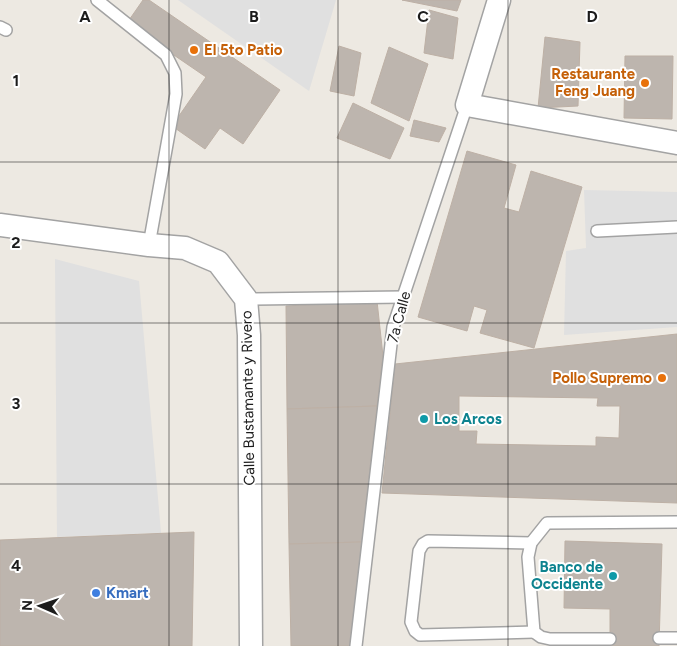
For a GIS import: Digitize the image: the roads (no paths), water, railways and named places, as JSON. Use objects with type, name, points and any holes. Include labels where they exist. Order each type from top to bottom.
[{"type":"street","name":"7a Calle","points":[[467,105],[498,0]]},
{"type":"street","points":[[467,105],[677,143]]},
{"type":"street","name":"Calle Bustamante y Rivero","points":[[0,225],[184,248],[218,262],[246,299],[249,335],[251,646]]},
{"type":"lane","points":[[97,0],[166,55],[175,73],[176,94],[149,245]]},
{"type":"lane","name":"7a Calle","points":[[356,646],[393,328],[467,105]]},
{"type":"lane","points":[[597,232],[677,227]]},
{"type":"lane","points":[[246,299],[403,297]]},
{"type":"lane","points":[[534,632],[528,558],[531,543],[547,523],[677,522]]},
{"type":"lane","points":[[531,543],[428,541],[423,544],[419,551],[411,622],[415,631],[420,635],[534,632],[541,638],[550,639],[610,639]]},
{"type":"lane","points":[[660,638],[677,638]]},
{"type":"place","name":"El 5to Patio","points":[[194,50]]},
{"type":"place","name":"Restaurante Feng Juang","points":[[645,83]]},
{"type":"place","name":"Pollo Supremo","points":[[662,378]]},
{"type":"place","name":"Los Arcos","points":[[424,419]]},
{"type":"place","name":"Banco de Occidente","points":[[613,576]]},
{"type":"place","name":"Kmart","points":[[96,593]]}]
